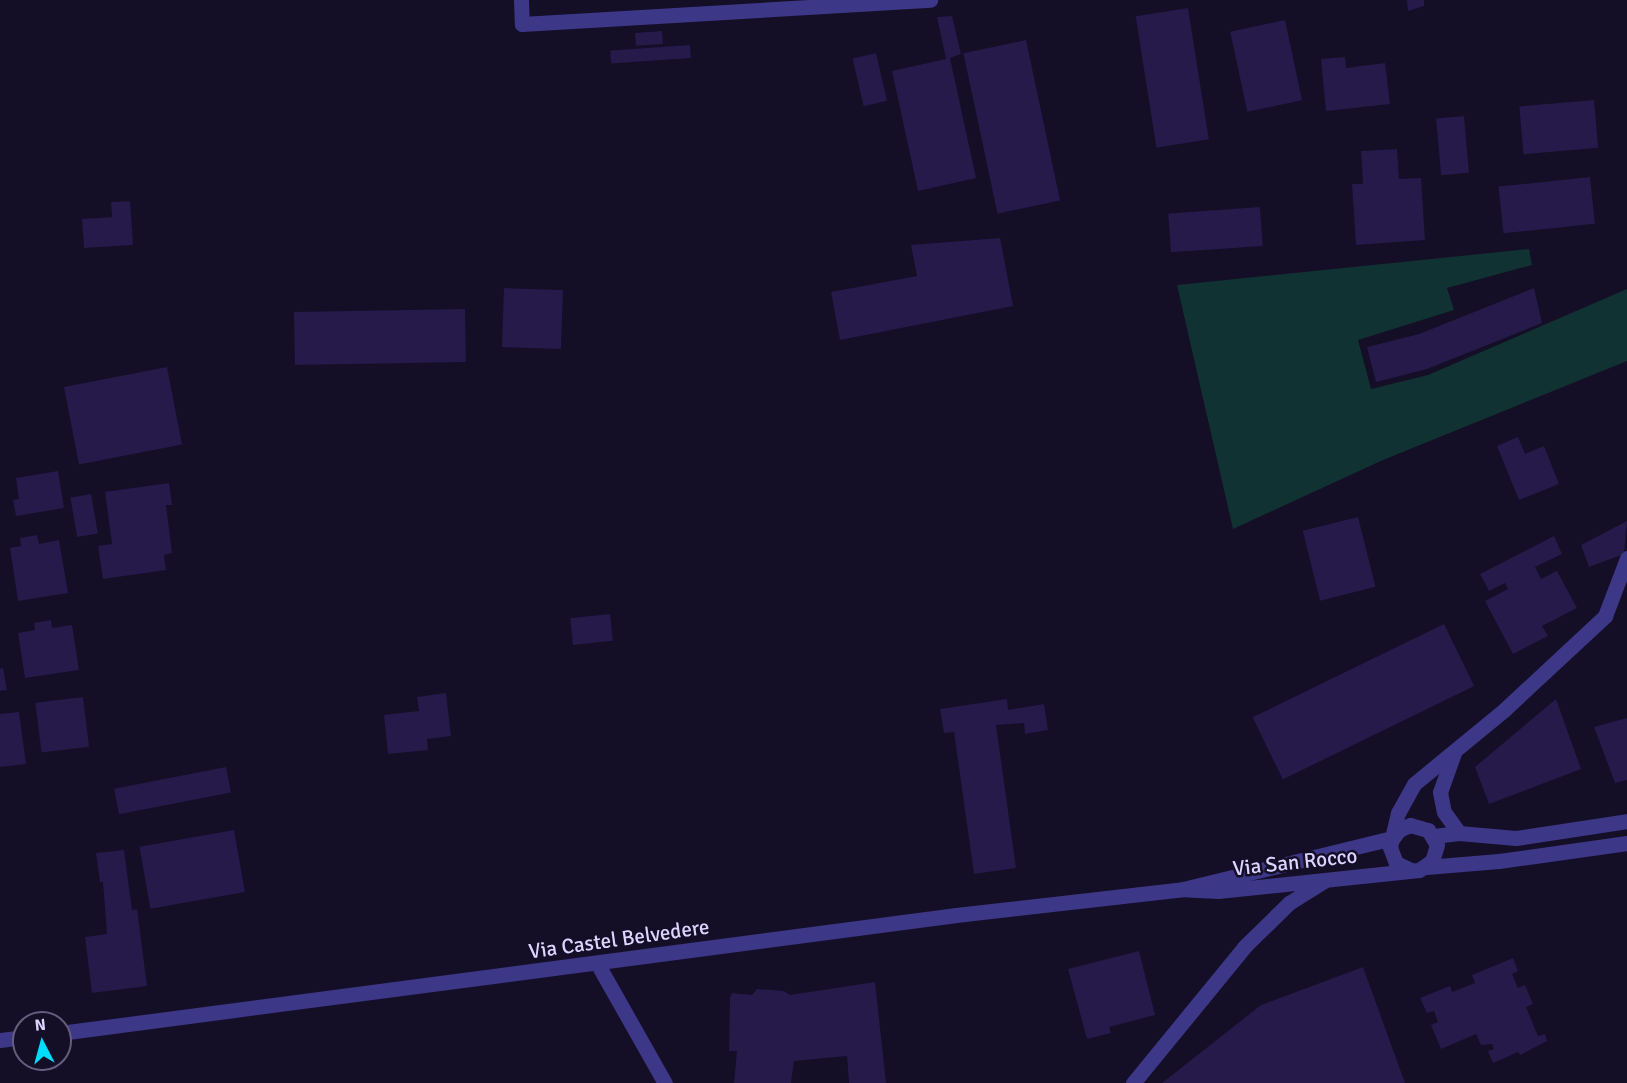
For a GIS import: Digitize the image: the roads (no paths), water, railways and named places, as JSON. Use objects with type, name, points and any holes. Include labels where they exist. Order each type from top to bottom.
[{"type":"street","points":[[521,0],[522,24],[930,0]]},
{"type":"street","points":[[1627,558],[1605,616],[1564,656],[1454,753],[1414,784],[1398,813],[1392,855],[1396,863],[1411,870],[1499,861],[1627,843]]},
{"type":"street","points":[[1454,753],[1440,792],[1444,812],[1459,833]]},
{"type":"street","points":[[1434,836],[1459,833],[1516,838],[1627,821]]},
{"type":"street","points":[[1184,889],[1393,838],[1399,830],[1410,825],[1428,830],[1434,836],[1436,853],[1426,867]]},
{"type":"street","name":"Via San Rocco","points":[[1184,889],[1218,891],[1411,870]]},
{"type":"street","points":[[1133,1083],[1245,946],[1289,903],[1327,880]]},
{"type":"street","name":"Via Castel Belvedere","points":[[72,1031],[956,915],[1184,889]]},
{"type":"street","points":[[597,963],[665,1083]]}]
